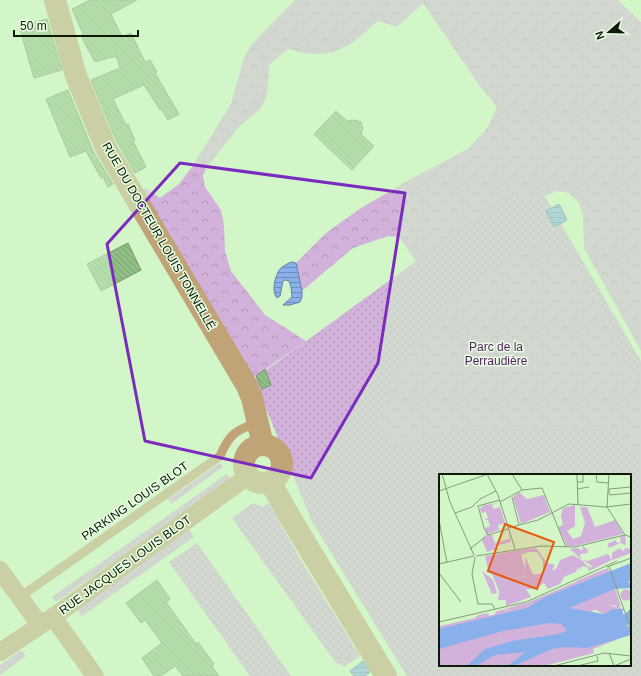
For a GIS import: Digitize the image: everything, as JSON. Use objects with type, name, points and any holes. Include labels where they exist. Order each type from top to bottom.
[{"type":"street","name":"RUE DU DOCTEUR LOUIS TONNELLÉ","points":[[55,0],[76,76],[106,148],[247,386],[252,398],[263,445]]},
{"type":"street","points":[[263,445],[277,451],[281,456],[282,462],[280,474],[270,482],[258,483],[248,476],[244,463],[249,451],[255,447],[263,445]]},
{"type":"street","name":"RUE JACQUES LOUIS BLOT","points":[[0,652],[46,621],[248,476]]},
{"type":"street","points":[[270,482],[386,676]]},
{"type":"street","points":[[0,570],[20,597],[46,621],[95,676]]},
{"type":"lane","name":"PARKING LOUIS BLOT","points":[[20,597],[220,456],[227,441],[236,432],[247,426],[258,423]]},
{"type":"highlighted area","points":[[180,163],[405,193],[378,363],[311,478],[145,441],[107,244]]},
{"type":"green space","points":[[295,0],[618,0],[641,22],[641,351],[584,248],[583,215],[579,203],[569,193],[556,191],[535,200],[526,200],[509,194],[416,261],[399,237],[388,236],[353,248],[302,291],[296,263],[326,233],[361,208],[411,179],[468,149],[488,127],[497,107],[479,85],[423,3],[397,27],[378,21],[344,48],[336,51],[315,54],[288,49],[269,65],[266,99],[260,109],[238,128],[206,168],[203,176],[205,187],[221,210],[224,225],[225,251],[231,271],[265,315],[306,341],[253,378],[143,190],[146,188],[160,198],[179,184],[192,167],[231,104],[244,58],[251,45]]},
{"type":"green space","name":"Parc de la Perraudière","points":[[533,176],[641,361],[641,676],[407,676],[312,522],[254,379]]},
{"type":"green space","points":[[537,242],[552,252],[571,255],[641,390],[641,450],[631,453],[618,434],[610,430],[597,427],[469,427],[439,432],[396,446],[379,427],[394,380],[419,341],[449,306],[505,261]]},
{"type":"green space","points":[[220,463],[223,467],[171,504],[168,499]]},
{"type":"green space","points":[[227,474],[231,480],[56,602],[52,597]]},
{"type":"green space","points":[[253,503],[263,507],[269,503],[299,557],[360,656],[345,666],[336,663],[232,518]]},
{"type":"green space","points":[[189,529],[194,537],[82,616],[77,609]]},
{"type":"green space","points":[[197,543],[291,676],[250,676],[169,562]]},
{"type":"green space","points":[[21,650],[26,656],[0,675],[0,665]]},
{"type":"water","points":[[559,204],[567,220],[554,227],[546,211]]},
{"type":"water","points":[[292,262],[296,263],[302,297],[300,302],[290,305],[283,305],[292,297],[289,281],[283,281],[280,296],[277,298],[274,292],[274,284],[280,269]]},
{"type":"water","points":[[363,661],[370,672],[365,676],[354,676],[350,671]]},
{"type":"building","points":[[90,0],[137,0],[111,14],[122,37],[131,33],[145,62],[150,60],[157,72],[155,73],[179,114],[168,120],[144,85],[113,99],[126,125],[128,124],[135,140],[133,141],[146,167],[135,173],[117,142],[91,80],[120,68],[116,56],[95,62],[82,38],[83,34],[72,9]]},
{"type":"building","points":[[47,19],[62,70],[34,78],[19,26]]},
{"type":"building","points":[[68,90],[94,153],[113,184],[108,187],[103,177],[101,178],[86,151],[70,157],[46,99]]},
{"type":"building","points":[[336,111],[347,121],[355,120],[361,122],[363,129],[361,134],[374,146],[352,170],[314,134]]},
{"type":"building","points":[[128,243],[141,270],[101,291],[87,264]]},
{"type":"building","points":[[265,369],[271,385],[262,389],[256,376]]},
{"type":"building","points":[[157,580],[170,599],[166,602],[196,644],[198,642],[214,664],[212,666],[219,676],[183,676],[175,666],[161,676],[154,676],[142,658],[162,643],[145,620],[141,623],[126,603]]}]
